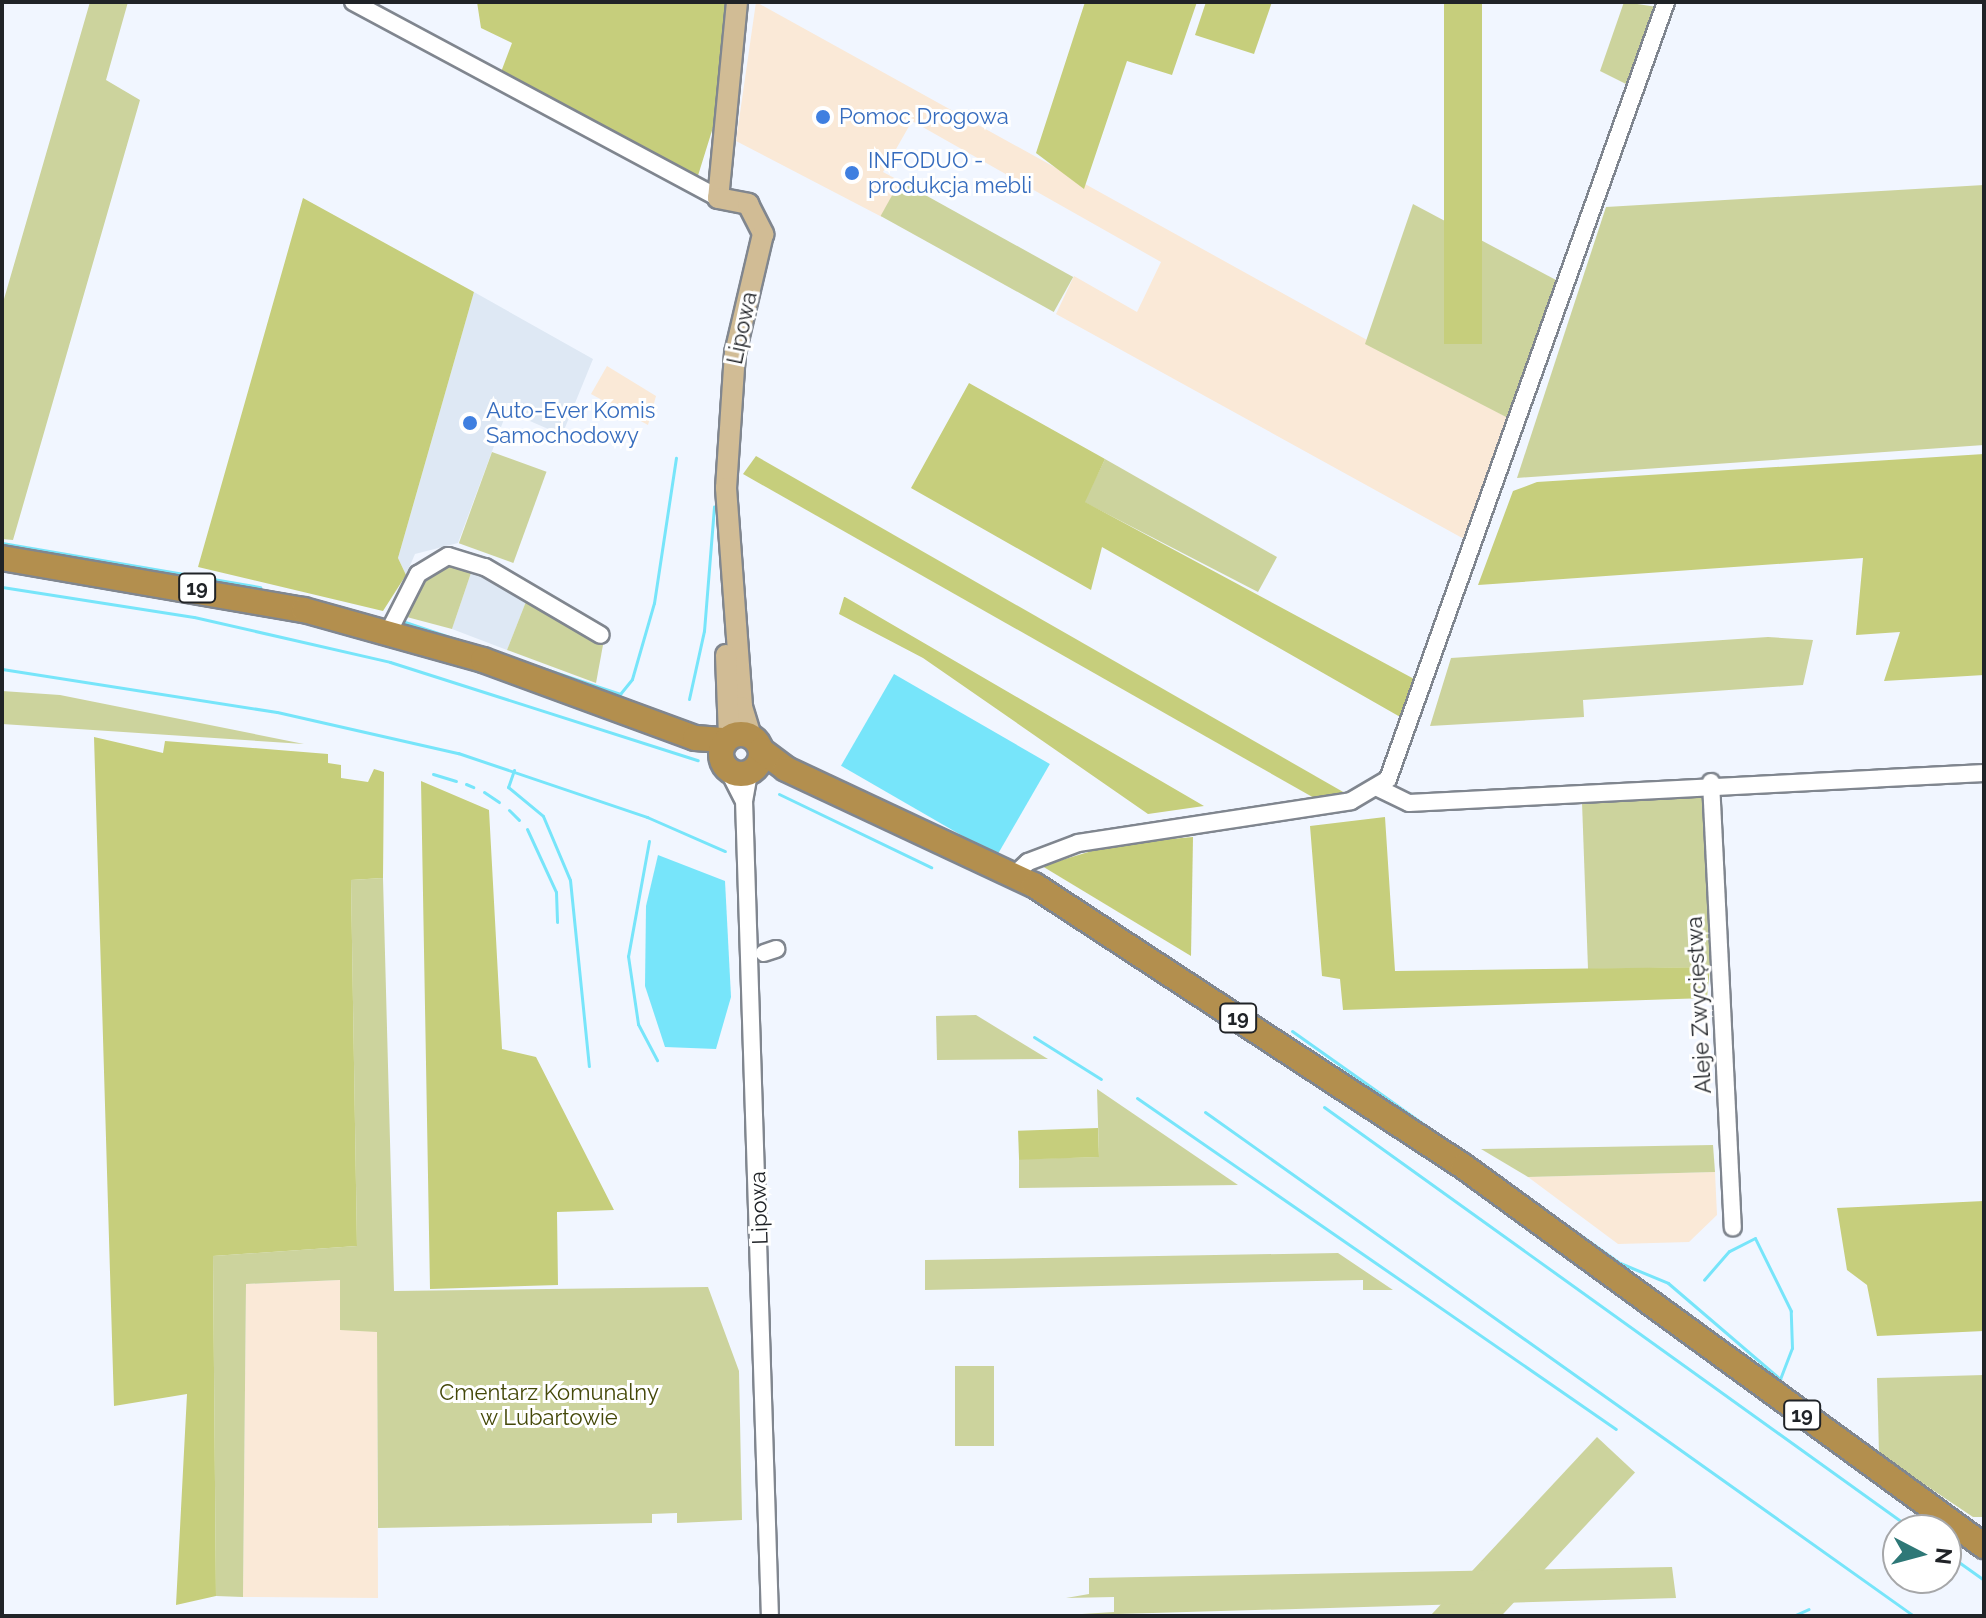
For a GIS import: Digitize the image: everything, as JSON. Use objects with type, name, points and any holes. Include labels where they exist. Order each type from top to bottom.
[{"type":"highway","name":"19","points":[[2,558],[167,581],[389,631],[786,769],[1014,875],[1463,1166],[1984,1546]]},
{"type":"main road","points":[[718,198],[737,2]]},
{"type":"main road","name":"Lipowa","points":[[718,198],[748,204],[763,234],[735,353],[726,488],[742,707],[740,754]]},
{"type":"street","points":[[353,2],[718,198]]},
{"type":"street","points":[[1014,875],[1028,862],[1078,843],[1267,817],[1378,788],[1399,760],[1664,3]]},
{"type":"street","points":[[389,631],[418,574],[448,556],[485,567],[601,635]]},
{"type":"street","name":"Lipowa","points":[[740,754],[770,1616]]},
{"type":"street","points":[[1378,788],[1409,803],[1711,782],[1984,773]]},
{"type":"street","name":"Aleje Zwycięstwa","points":[[1711,782],[1733,1227]]},
{"type":"shaded area","points":[[756,2],[1508,418],[1464,539],[1056,314],[1074,276],[1137,312],[1161,262],[912,121],[883,172],[900,181],[882,217],[736,141]]},
{"type":"shaded area","name":"Auto-Ever Komis Samochodowy","points":[[474,292],[593,359],[562,435],[507,411],[458,543],[415,554],[406,575],[398,558]]},
{"type":"shaded area","points":[[607,366],[656,396],[648,425],[591,394]]},
{"type":"shaded area","points":[[473,567],[527,599],[507,650],[452,629]]},
{"type":"shaded area","points":[[1715,1172],[1717,1215],[1689,1242],[1618,1244],[1528,1177]]},
{"type":"shaded area","points":[[340,1280],[377,1331],[378,1598],[243,1597],[246,1284]]},
{"type":"green space","points":[[90,2],[128,2],[106,80],[140,100],[13,540],[2,539],[2,306]]},
{"type":"green space","points":[[477,2],[726,2],[715,121],[696,182],[501,72],[512,43],[481,28]]},
{"type":"green space","points":[[1085,2],[1197,2],[1172,75],[1127,61],[1084,189],[1036,153]]},
{"type":"green space","points":[[1206,2],[1272,2],[1254,54],[1195,35]]},
{"type":"green space","points":[[1444,2],[1482,2],[1482,344],[1444,344]]},
{"type":"green space","points":[[1624,2],[1657,7],[1628,85],[1600,71]]},
{"type":"green space","points":[[900,181],[1073,277],[1054,312],[881,216]]},
{"type":"green space","points":[[1984,185],[1984,445],[1517,478],[1606,207]]},
{"type":"green space","points":[[303,198],[474,292],[398,558],[406,575],[383,611],[198,567]]},
{"type":"green space","points":[[1413,204],[1556,280],[1508,418],[1365,344]]},
{"type":"green space","points":[[969,383],[1105,459],[1085,502],[1416,680],[1402,718],[1102,547],[1091,590],[911,488]]},
{"type":"green space","points":[[492,452],[547,472],[513,563],[459,543]]},
{"type":"green space","points":[[1984,454],[1984,675],[1884,681],[1900,632],[1856,635],[1863,558],[1478,585],[1513,491],[1537,482]]},
{"type":"green space","points":[[756,456],[1345,793],[1316,799],[743,474]]},
{"type":"green space","points":[[1105,459],[1277,557],[1258,592],[1084,502]]},
{"type":"green space","points":[[448,564],[473,567],[452,629],[403,616],[421,583]]},
{"type":"green space","points":[[844,597],[1204,806],[1148,814],[923,658],[839,614]]},
{"type":"green space","points":[[527,599],[603,645],[596,683],[507,650]]},
{"type":"green space","points":[[1768,637],[1813,640],[1803,685],[1583,700],[1584,717],[1430,726],[1451,658]]},
{"type":"green space","points":[[2,691],[60,695],[304,744],[2,724]]},
{"type":"green space","points":[[94,737],[163,753],[165,741],[328,754],[328,763],[341,765],[341,778],[368,782],[374,769],[384,772],[383,878],[351,880],[357,1246],[213,1256],[216,1596],[176,1605],[187,1394],[114,1406]]},
{"type":"green space","points":[[421,781],[489,810],[502,1049],[536,1057],[614,1210],[557,1212],[558,1285],[430,1289]]},
{"type":"green space","points":[[1693,794],[1704,798],[1710,967],[1588,969],[1582,802]]},
{"type":"green space","points":[[1385,817],[1395,971],[1710,967],[1707,998],[1343,1010],[1340,979],[1322,976],[1310,826]]},
{"type":"green space","points":[[1193,837],[1191,956],[1042,866],[1115,844]]},
{"type":"green space","name":"Cmentarz Komunalny w Lubartowie","points":[[383,878],[394,1291],[708,1287],[739,1371],[742,1520],[677,1523],[677,1513],[652,1514],[652,1523],[378,1528],[377,1332],[340,1330],[340,1280],[246,1284],[243,1597],[216,1596],[213,1256],[357,1246],[351,880]]},
{"type":"green space","points":[[976,1015],[1048,1059],[937,1060],[936,1016]]},
{"type":"green space","points":[[1097,1089],[1238,1185],[1019,1188],[1019,1159],[1099,1157]]},
{"type":"green space","points":[[1098,1128],[1099,1157],[1019,1160],[1018,1131]]},
{"type":"green space","points":[[1713,1145],[1715,1172],[1528,1177],[1481,1149]]},
{"type":"green space","points":[[1984,1201],[1984,1331],[1877,1336],[1867,1285],[1847,1270],[1837,1208]]},
{"type":"green space","points":[[1338,1253],[1393,1290],[1363,1290],[1363,1280],[925,1290],[925,1260]]},
{"type":"green space","points":[[955,1366],[994,1366],[994,1446],[955,1446]]},
{"type":"green space","points":[[1984,1375],[1984,1517],[1973,1517],[1879,1454],[1877,1378]]},
{"type":"green space","points":[[1597,1437],[1635,1472],[1501,1616],[1430,1616]]},
{"type":"green space","points":[[1672,1567],[1676,1598],[1050,1616],[1114,1612],[1114,1597],[1066,1598],[1089,1594],[1089,1578]]},
{"type":"water","points":[[894,674],[1050,764],[997,856],[841,766]]},
{"type":"water","points":[[658,855],[725,881],[731,997],[716,1049],[665,1047],[645,986],[646,906]]},
{"type":"waterway","points":[[405,622],[620,694],[632,679],[654,603],[676,458]]},
{"type":"waterway","points":[[689,699],[704,631],[714,506]]},
{"type":"waterway","points":[[2,543],[260,587]]},
{"type":"waterway","points":[[2,587],[194,617],[390,662],[698,760]]},
{"type":"waterway","points":[[2,669],[277,712],[458,753],[647,817],[725,851]]},
{"type":"waterway","points":[[514,770],[508,787],[543,816],[570,880],[589,1066]]},
{"type":"waterway","points":[[433,774],[456,781]]},
{"type":"waterway","points":[[466,784],[473,787]]},
{"type":"waterway","points":[[484,792],[499,802]]},
{"type":"waterway","points":[[779,794],[931,867]]},
{"type":"waterway","points":[[509,810],[519,820]]},
{"type":"waterway","points":[[527,829],[556,892],[557,922]]},
{"type":"waterway","points":[[649,841],[628,956],[638,1024],[657,1060]]},
{"type":"waterway","points":[[1292,1031],[1620,1263],[1668,1283],[1780,1379],[1792,1348],[1791,1311],[1755,1238],[1729,1251],[1704,1280]]},
{"type":"waterway","points":[[1034,1037],[1101,1079]]},
{"type":"waterway","points":[[1137,1098],[1616,1429]]},
{"type":"waterway","points":[[1324,1107],[1891,1514]]},
{"type":"waterway","points":[[1205,1112],[1914,1616]]},
{"type":"waterway","points":[[1962,1564],[1984,1580]]},
{"type":"waterway","points":[[1793,1616],[1809,1609]]},
{"type":"place","name":"Pomoc Drogowa","points":[[823,117]]},
{"type":"place","name":"INFODUO - produkcja mebli","points":[[852,173]]},
{"type":"place","name":"Auto-Ever Komis Samochodowy","points":[[470,423]]}]
